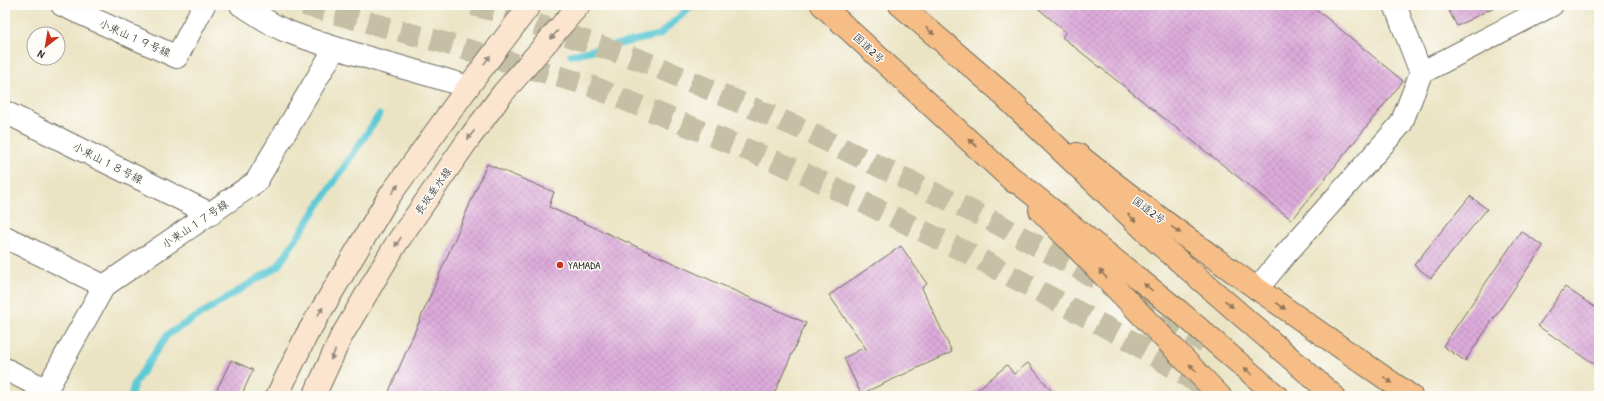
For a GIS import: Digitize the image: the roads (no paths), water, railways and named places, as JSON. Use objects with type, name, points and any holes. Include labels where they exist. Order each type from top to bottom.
[{"type":"highway","name":"国道2号","points":[[822,5],[1001,169],[1220,396]]},
{"type":"highway","name":"国道2号","points":[[900,5],[1002,94],[1126,193],[1257,289],[1411,396]]},
{"type":"highway","points":[[1002,94],[1157,242],[1334,396]]},
{"type":"highway","points":[[1001,169],[1180,312],[1277,396]]},
{"type":"main road","points":[[277,396],[306,336],[388,198],[468,87],[530,5]]},
{"type":"main road","name":"長坂垂水線","points":[[314,396],[341,337],[396,244],[468,140],[503,93],[579,5]]},
{"type":"street","name":"小束山１９号線","points":[[62,5],[177,57],[204,5]]},
{"type":"street","points":[[241,5],[284,30],[335,48],[468,87]]},
{"type":"street","points":[[1395,5],[1421,73]]},
{"type":"street","points":[[1257,289],[1284,256],[1400,124],[1421,73],[1552,5]]},
{"type":"street","name":"小束山１７号線","points":[[5,369],[44,393],[104,286],[256,182],[335,48]]},
{"type":"street","name":"小束山１８号線","points":[[5,112],[211,214]]},
{"type":"street","points":[[5,237],[104,286]]},
{"type":"waterway","points":[[571,55],[659,35],[693,5]]},
{"type":"waterway","points":[[131,396],[134,384],[167,335],[278,266],[379,115]]},
{"type":"tunnel","points":[[304,5],[441,42],[591,86],[799,171],[972,255],[1128,339],[1209,390]]},
{"type":"tunnel","points":[[473,5],[500,12],[643,61],[804,130],[996,223],[1152,309],[1205,343]]},
{"type":"place","name":"YAMADA","points":[[560,265]]}]
